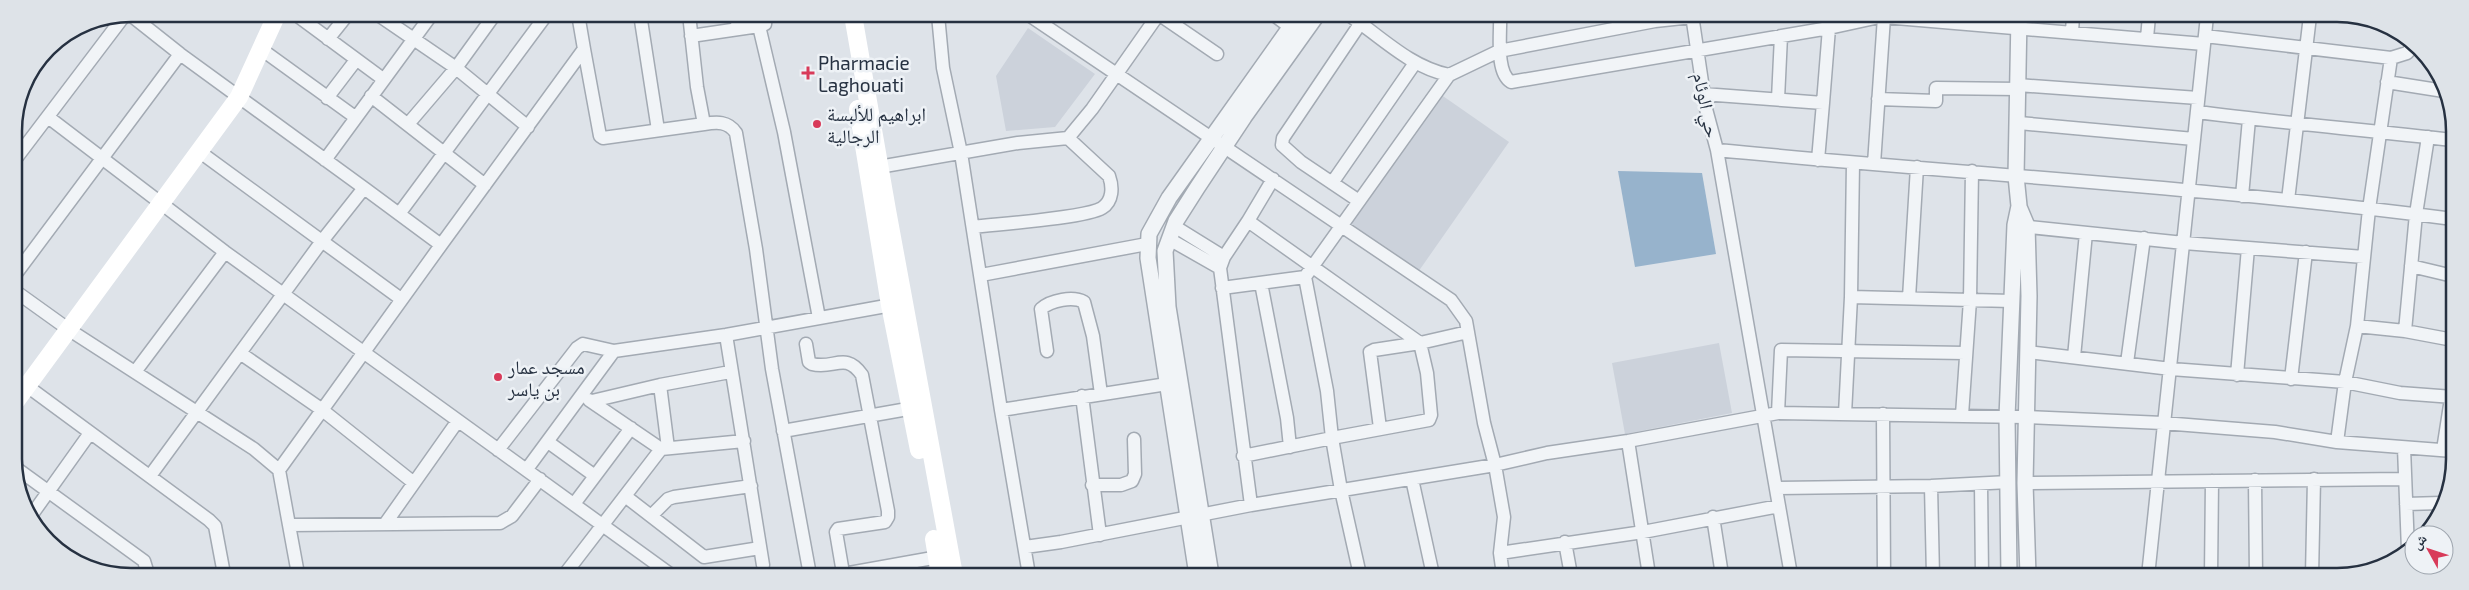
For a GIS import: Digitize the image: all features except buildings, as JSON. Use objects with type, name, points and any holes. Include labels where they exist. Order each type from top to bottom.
[{"type":"main road","points":[[22,393],[240,98],[261,49],[269,23]]},
{"type":"main road","points":[[851,23],[897,304],[943,556],[941,568]]},
{"type":"main road","points":[[943,556],[950,568]]},
{"type":"street","points":[[1197,568],[1194,516],[1168,307],[1164,251],[1171,232],[1218,142],[1294,22]]},
{"type":"street","points":[[1209,568],[1181,466],[1147,244],[1149,234],[1159,214],[1311,22]]},
{"type":"street","points":[[1359,200],[1332,183],[1282,146],[1283,138],[1361,22]]},
{"type":"street","points":[[1367,22],[1415,64],[1432,72],[1449,75]]},
{"type":"street","points":[[1500,22],[1499,51],[1503,74],[1511,82],[1856,22]]},
{"type":"street","points":[[1222,288],[1262,283],[1308,272],[1449,75],[1499,51],[1635,22]]},
{"type":"street","name":"حي الوئام","points":[[1693,22],[1703,94],[1709,125],[1717,150],[2189,190],[2446,218]]},
{"type":"street","points":[[1874,164],[1884,22]]},
{"type":"street","points":[[2018,22],[2016,176],[2029,296],[2025,417],[2028,567]]},
{"type":"street","points":[[2019,22],[2072,32],[2204,40],[2391,58],[2407,53],[2409,50]]},
{"type":"street","points":[[2072,32],[2073,22]]},
{"type":"street","points":[[2147,38],[2148,22]]},
{"type":"street","points":[[2149,567],[2206,22]]},
{"type":"street","points":[[2288,200],[2309,22]]},
{"type":"street","points":[[141,23],[180,54],[441,245]]},
{"type":"street","points":[[307,23],[383,79]]},
{"type":"street","points":[[328,39],[341,23]]},
{"type":"street","points":[[390,23],[456,68],[528,127]]},
{"type":"street","points":[[325,160],[426,23]]},
{"type":"street","points":[[409,123],[456,68],[489,23]]},
{"type":"street","points":[[399,214],[540,23]]},
{"type":"street","points":[[580,23],[600,136],[603,138],[704,124],[726,123],[736,133],[783,430],[809,568]]},
{"type":"street","points":[[641,23],[658,130]]},
{"type":"street","points":[[690,23],[704,124]]},
{"type":"street","points":[[737,23],[738,29]]},
{"type":"street","points":[[691,36],[760,26],[764,23]]},
{"type":"street","points":[[939,23],[943,68],[961,153],[1028,568]]},
{"type":"street","points":[[1045,23],[1116,73],[1451,300],[1461,312],[1468,332],[1484,423],[1495,465],[1504,517],[1500,553],[1502,567]]},
{"type":"street","points":[[875,168],[1018,143],[1068,138],[1092,109],[1153,23]]},
{"type":"street","points":[[1170,23],[1217,54]]},
{"type":"street","points":[[23,149],[119,24]]},
{"type":"street","points":[[760,26],[784,132],[819,318]]},
{"type":"street","points":[[1818,160],[1829,28]]},
{"type":"street","points":[[1778,99],[1781,36]]},
{"type":"street","points":[[261,49],[355,117]]},
{"type":"street","points":[[279,470],[362,352],[584,49]]},
{"type":"street","points":[[23,265],[180,54]]},
{"type":"street","points":[[2337,442],[2345,382],[2357,326],[2369,209],[2391,58]]},
{"type":"street","points":[[327,98],[356,60]]},
{"type":"street","points":[[1332,183],[1415,64]]},
{"type":"street","points":[[2387,82],[2438,90]]},
{"type":"street","points":[[1878,99],[1936,100],[1936,88],[2018,88],[2198,98]]},
{"type":"street","points":[[1703,94],[1823,103]]},
{"type":"street","points":[[371,96],[409,123],[485,185]]},
{"type":"street","points":[[2197,112],[2297,125],[2379,131],[2446,139]]},
{"type":"street","points":[[48,117],[224,252],[284,293],[457,422],[527,469],[661,568]]},
{"type":"street","points":[[2242,196],[2249,118]]},
{"type":"street","points":[[2018,123],[2194,139]]},
{"type":"street","points":[[2405,331],[2416,214],[2428,137]]},
{"type":"street","points":[[973,227],[1079,214],[1102,208],[1111,196],[1112,184],[1109,176],[1068,138]]},
{"type":"street","points":[[1717,150],[1790,567]]},
{"type":"street","points":[[200,152],[402,299]]},
{"type":"street","points":[[1845,414],[1851,297],[1853,162]]},
{"type":"street","points":[[1909,298],[1916,167]]},
{"type":"street","points":[[1962,416],[1970,300],[1972,171]]},
{"type":"street","points":[[1251,505],[1222,288],[1222,262],[1273,179]]},
{"type":"street","points":[[150,476],[322,241],[364,188]]},
{"type":"street","points":[[1243,456],[1380,428],[1424,422],[1429,420],[1431,415],[1427,373],[1420,343],[1308,272],[1248,221]]},
{"type":"street","points":[[2021,226],[2184,243],[2364,257]]},
{"type":"street","points":[[2009,567],[2007,417],[2012,301],[2021,226]]},
{"type":"street","points":[[1171,232],[1222,262]]},
{"type":"street","points":[[2074,357],[2086,233]]},
{"type":"street","points":[[2126,363],[2144,238]]},
{"type":"street","points":[[981,275],[1147,244]]},
{"type":"street","points":[[2237,375],[2248,248]]},
{"type":"street","points":[[135,372],[224,252]]},
{"type":"street","points":[[2291,379],[2306,252]]},
{"type":"street","points":[[2411,266],[2446,274]]},
{"type":"street","points":[[1308,272],[1327,391],[1340,490],[1358,567]]},
{"type":"street","points":[[1262,283],[1287,418],[1290,447]]},
{"type":"street","points":[[22,296],[68,329],[254,449],[279,470],[297,568]]},
{"type":"street","points":[[1851,297],[2012,301]]},
{"type":"street","points":[[1047,351],[1041,309],[1067,299],[1078,299],[1084,302],[1093,336],[1101,394]]},
{"type":"street","points":[[498,450],[577,348],[584,344],[614,351],[726,335],[897,304]]},
{"type":"street","points":[[2357,326],[2405,331],[2446,339]]},
{"type":"street","points":[[1380,428],[1370,352],[1468,332]]},
{"type":"street","points":[[726,335],[730,372],[744,441],[763,565]]},
{"type":"street","points":[[806,344],[809,362],[812,364],[844,362],[855,366],[862,375],[888,517],[885,522],[877,524],[838,529],[836,532],[840,568]]},
{"type":"street","points":[[1778,412],[1781,350],[1966,353]]},
{"type":"street","points":[[527,469],[587,398],[614,351]]},
{"type":"street","points":[[2028,352],[2171,369],[2345,382],[2400,393],[2446,393]]},
{"type":"street","points":[[240,353],[321,409],[414,483]]},
{"type":"street","points":[[587,398],[730,372]]},
{"type":"street","points":[[1001,410],[1167,384]]},
{"type":"street","points":[[570,568],[665,448],[660,385]]},
{"type":"street","points":[[27,386],[216,526],[223,568]]},
{"type":"street","points":[[1082,396],[1092,485],[1100,535]]},
{"type":"street","points":[[587,398],[631,428],[665,448],[744,441]]},
{"type":"street","points":[[783,430],[917,408]]},
{"type":"street","points":[[1025,547],[1100,535],[1251,505],[1495,465],[1547,453],[1628,441],[1778,412],[2025,417],[2163,423],[2275,432],[2337,442],[2446,451]]},
{"type":"street","points":[[1884,414],[1884,567]]},
{"type":"street","points":[[384,524],[457,422]]},
{"type":"street","points":[[574,504],[631,428]]},
{"type":"street","points":[[36,510],[90,433]]},
{"type":"street","points":[[1092,485],[1121,485],[1132,481],[1135,474],[1134,439]]},
{"type":"street","points":[[1628,441],[1648,567]]},
{"type":"street","points":[[548,442],[595,476]]},
{"type":"street","points":[[2404,448],[2407,525]]},
{"type":"street","points":[[24,473],[144,561],[146,568]]},
{"type":"street","points":[[289,525],[500,523],[512,516],[540,479]]},
{"type":"street","points":[[1412,479],[1431,567]]},
{"type":"street","points":[[2312,567],[2314,479]]},
{"type":"street","points":[[2025,483],[2405,479]]},
{"type":"street","points":[[2255,480],[2256,567]]},
{"type":"street","points":[[2211,567],[2212,481]]},
{"type":"street","points":[[1776,488],[1883,485],[1932,486],[2009,482]]},
{"type":"street","points":[[1981,484],[1982,567]]},
{"type":"street","points":[[651,516],[668,499],[674,497],[751,486]]},
{"type":"street","points":[[1932,486],[1933,567]]},
{"type":"street","points":[[625,496],[704,557],[760,548]]},
{"type":"street","points":[[2406,504],[2437,503]]},
{"type":"street","points":[[1500,553],[1564,542],[1643,532],[1713,517],[1779,506]]},
{"type":"street","points":[[1713,517],[1721,567]]},
{"type":"street","points":[[1564,542],[1569,567]]},
{"type":"street","points":[[901,568],[943,556]]},
{"type":"shaded area","points":[[1028,28],[1095,74],[1055,127],[1006,131],[996,76]]},
{"type":"shaded area","points":[[1440,94],[1509,142],[1416,275],[1347,227]]},
{"type":"shaded area","points":[[1719,343],[1732,413],[1625,434],[1612,363]]},
{"type":"water","points":[[1618,171],[1702,173],[1716,254],[1635,267]]},
{"type":"place","name":"Pharmacie Laghouati","points":[[808,73]]},
{"type":"place","name":"ابراهيم للألبسة الرجالية","points":[[817,124]]},
{"type":"place","name":"مسجد عمار بن ياسر","points":[[498,377]]}]
